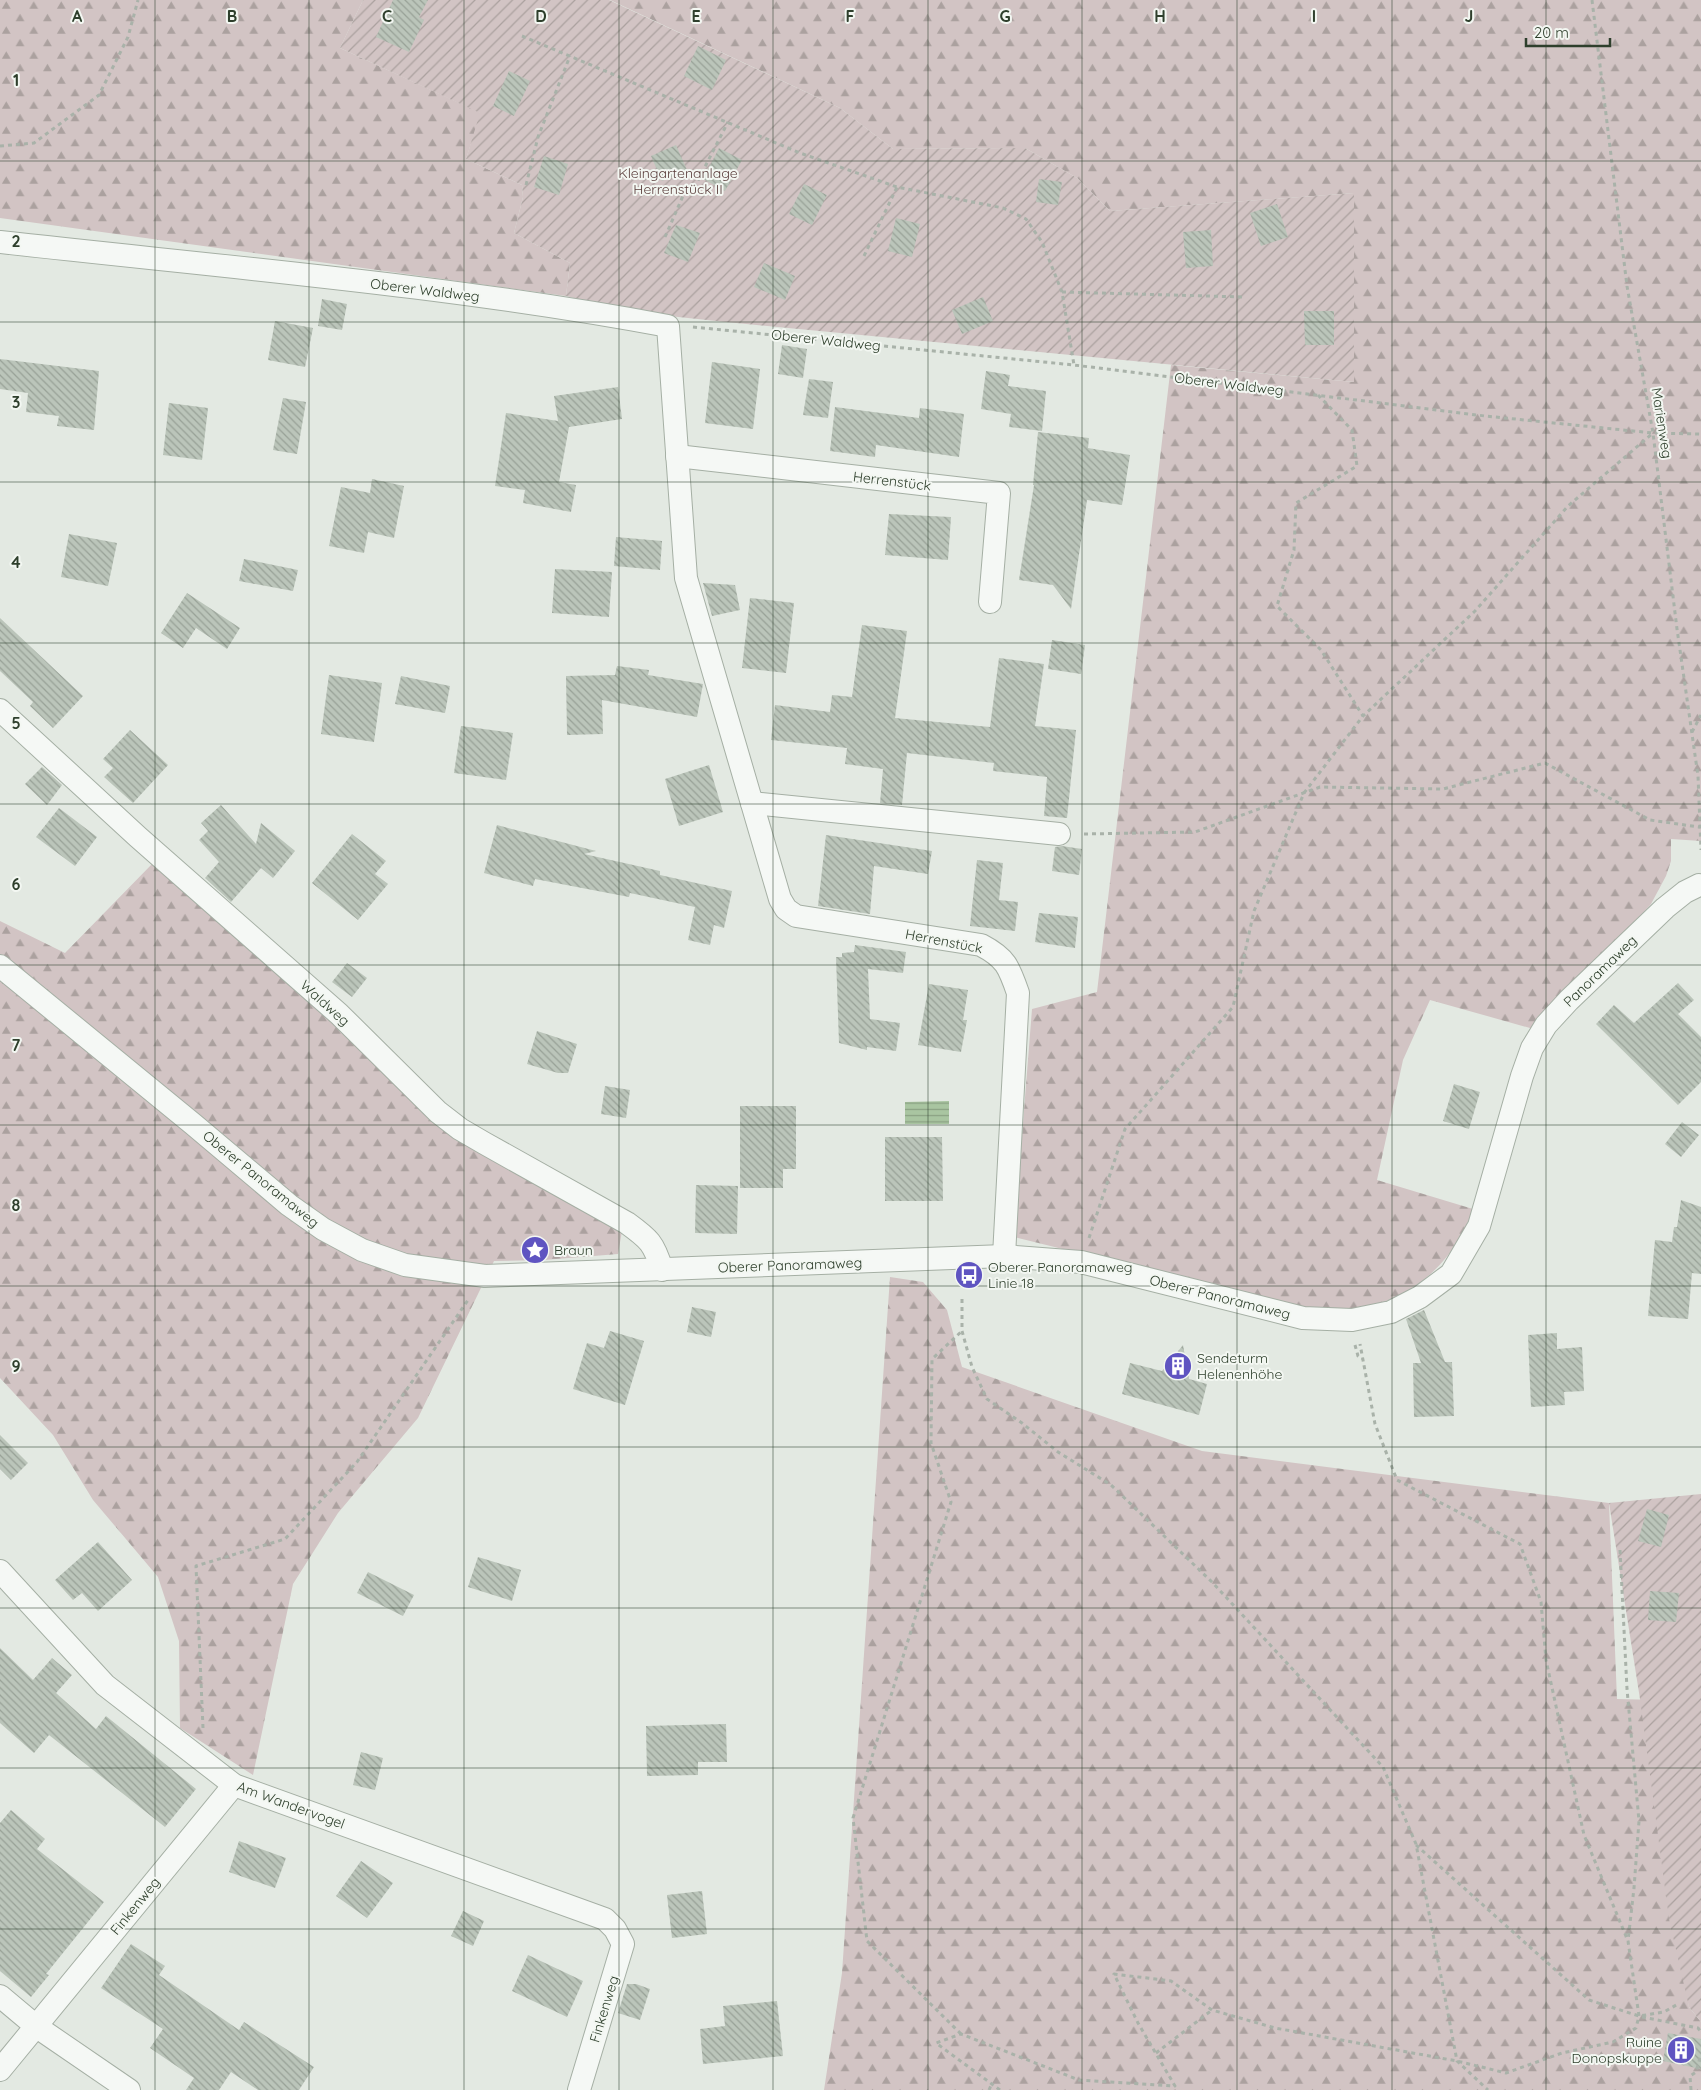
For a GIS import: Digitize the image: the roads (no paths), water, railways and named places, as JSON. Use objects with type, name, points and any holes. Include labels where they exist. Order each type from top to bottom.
[{"type":"street","name":"Oberer Waldweg","points":[[0,242],[388,285],[596,312],[668,326]]},
{"type":"street","name":"Herrenstück","points":[[668,326],[686,578],[780,899],[786,909],[796,916],[981,945],[998,954],[1010,970],[1018,993],[1004,1256]]},
{"type":"street","name":"Herrenstück","points":[[677,456],[999,493],[990,602]]},
{"type":"street","name":"Waldweg","points":[[0,710],[138,837],[339,1014],[438,1112],[460,1129],[484,1143],[627,1222],[647,1237],[656,1251],[662,1270]]},
{"type":"street","points":[[752,803],[1059,834]]},
{"type":"street","name":"Panoramaweg","points":[[1522,1076],[1532,1048],[1546,1025],[1569,1000],[1665,908],[1685,892],[1699,885]]},
{"type":"street","name":"Oberer Panoramaweg","points":[[0,966],[289,1205],[324,1229],[362,1250],[405,1265],[484,1276],[1004,1256],[1081,1262],[1304,1318],[1352,1320],[1391,1312],[1420,1297],[1451,1274],[1479,1226],[1522,1076]]},
{"type":"street","name":"Am Wandervogel","points":[[0,1571],[105,1685],[234,1786],[605,1919],[615,1929]]},
{"type":"street","name":"Finkenweg","points":[[0,2070],[234,1786]]},
{"type":"street","name":"Finkenweg","points":[[579,2090],[623,1944],[615,1929]]},
{"type":"street","points":[[0,1996],[37,2027],[129,2090]]},
{"type":"place","name":"Braun","points":[[535,1250]]},
{"type":"place","name":"Oberer Panoramaweg Linie 18","points":[[969,1275]]},
{"type":"place","name":"Sendeturm Helenenhöhe","points":[[1178,1366]]},
{"type":"place","name":"Ruine Donopskuppe","points":[[1681,2050]]},
{"type":"park label","name":"Kleingartenanlage Herrenstück II","points":[[678,182]]}]
